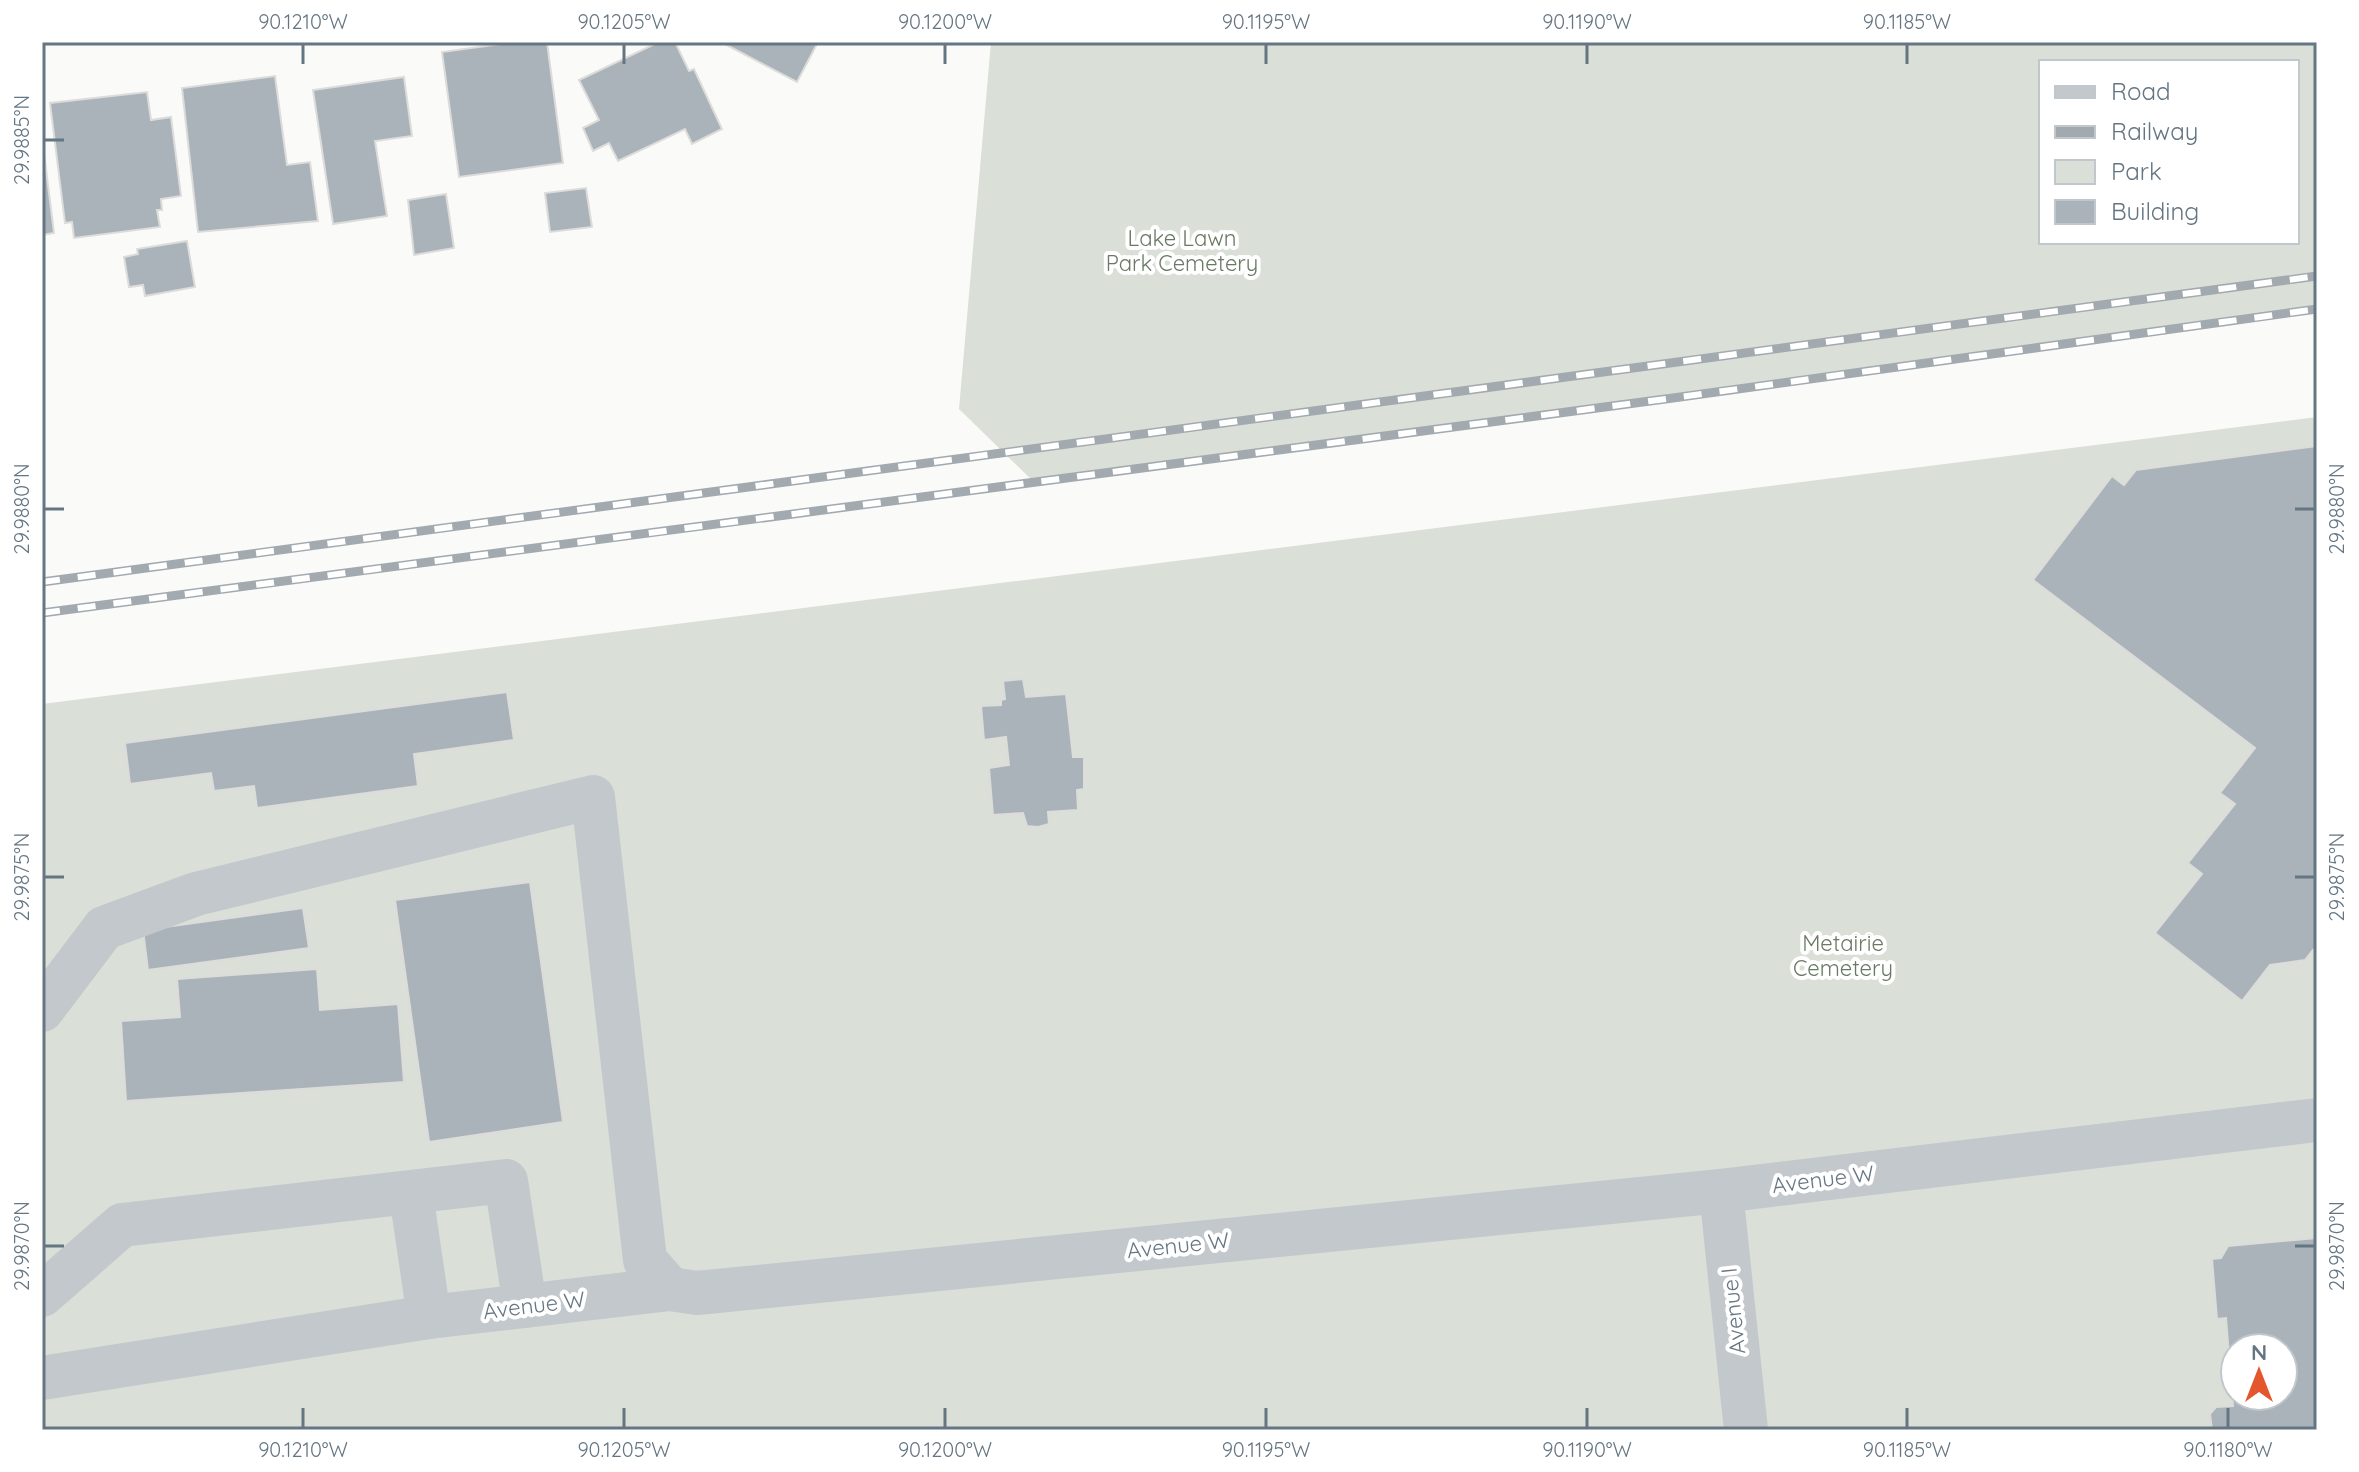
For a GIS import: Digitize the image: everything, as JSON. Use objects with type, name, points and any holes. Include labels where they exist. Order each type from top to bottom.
[{"type":"lane","points":[[42,1010],[104,928],[196,894],[593,797],[645,1260],[670,1289]]},
{"type":"lane","name":"Avenue W","points":[[42,1378],[429,1317],[670,1289],[713,1292],[1721,1191],[2317,1120]]},
{"type":"lane","points":[[42,1295],[122,1225],[506,1181],[525,1306]]},
{"type":"lane","name":"Avenue I","points":[[1721,1191],[1746,1430]]},
{"type":"lane","points":[[411,1194],[429,1317]]},
{"type":"green space","name":"Lake Lawn Park Cemetery","points":[[991,42],[2317,42],[2317,309],[1673,398],[1032,480],[959,409]]},
{"type":"green space","name":"Metairie Cemetery","points":[[2317,417],[2317,1430],[42,1430],[42,704]]},
{"type":"building","points":[[515,42],[547,42],[563,163],[459,177],[442,52]]},
{"type":"building","points":[[659,42],[675,42],[689,71],[694,69],[722,129],[692,144],[685,129],[618,161],[609,143],[593,151],[583,128],[599,120],[579,80]]},
{"type":"building","points":[[721,42],[818,42],[797,82]]},
{"type":"building","points":[[275,76],[287,165],[310,162],[318,221],[198,232],[182,88]]},
{"type":"building","points":[[404,77],[412,136],[375,141],[387,216],[333,224],[313,90]]},
{"type":"building","points":[[147,92],[151,120],[171,117],[181,196],[161,199],[162,210],[157,210],[160,227],[74,238],[72,222],[65,223],[50,103]]},
{"type":"building","points":[[42,137],[54,233],[42,235]]},
{"type":"building","points":[[586,188],[592,227],[550,232],[545,193]]},
{"type":"building","points":[[446,194],[454,248],[414,255],[408,200]]},
{"type":"building","points":[[187,241],[195,287],[145,296],[143,285],[129,287],[124,257],[138,254],[137,249]]},
{"type":"building","points":[[2317,446],[2317,953],[2313,950],[2305,960],[2270,965],[2242,1001],[2155,933],[2202,874],[2188,863],[2235,804],[2220,793],[2255,748],[2033,580],[2112,476],[2124,485],[2136,470]]},
{"type":"building","points":[[1023,679],[1026,697],[1066,694],[1073,757],[1084,757],[1084,789],[1077,790],[1078,810],[1048,812],[1049,824],[1038,827],[1027,826],[1023,813],[993,815],[989,768],[1009,765],[1006,737],[984,740],[981,706],[1001,705],[1001,700],[1005,699],[1003,681]]},
{"type":"building","points":[[507,692],[514,740],[414,754],[418,786],[257,808],[254,786],[214,791],[211,773],[130,784],[125,743]]},
{"type":"building","points":[[530,882],[563,1122],[429,1142],[395,900]]},
{"type":"building","points":[[303,908],[309,948],[148,970],[143,930]]},
{"type":"building","points":[[317,969],[320,1010],[398,1004],[404,1082],[126,1101],[121,1021],[180,1017],[177,979]]},
{"type":"building","points":[[2317,1238],[2317,1430],[2212,1430],[2210,1414],[2216,1407],[2219,1407],[2219,1412],[2299,1412],[2299,1332],[2227,1332],[2226,1318],[2217,1319],[2212,1259],[2221,1258],[2228,1246]]},
{"type":"railway","points":[[42,582],[2317,276]]},
{"type":"railway","points":[[42,613],[1673,398],[2317,309]]}]
